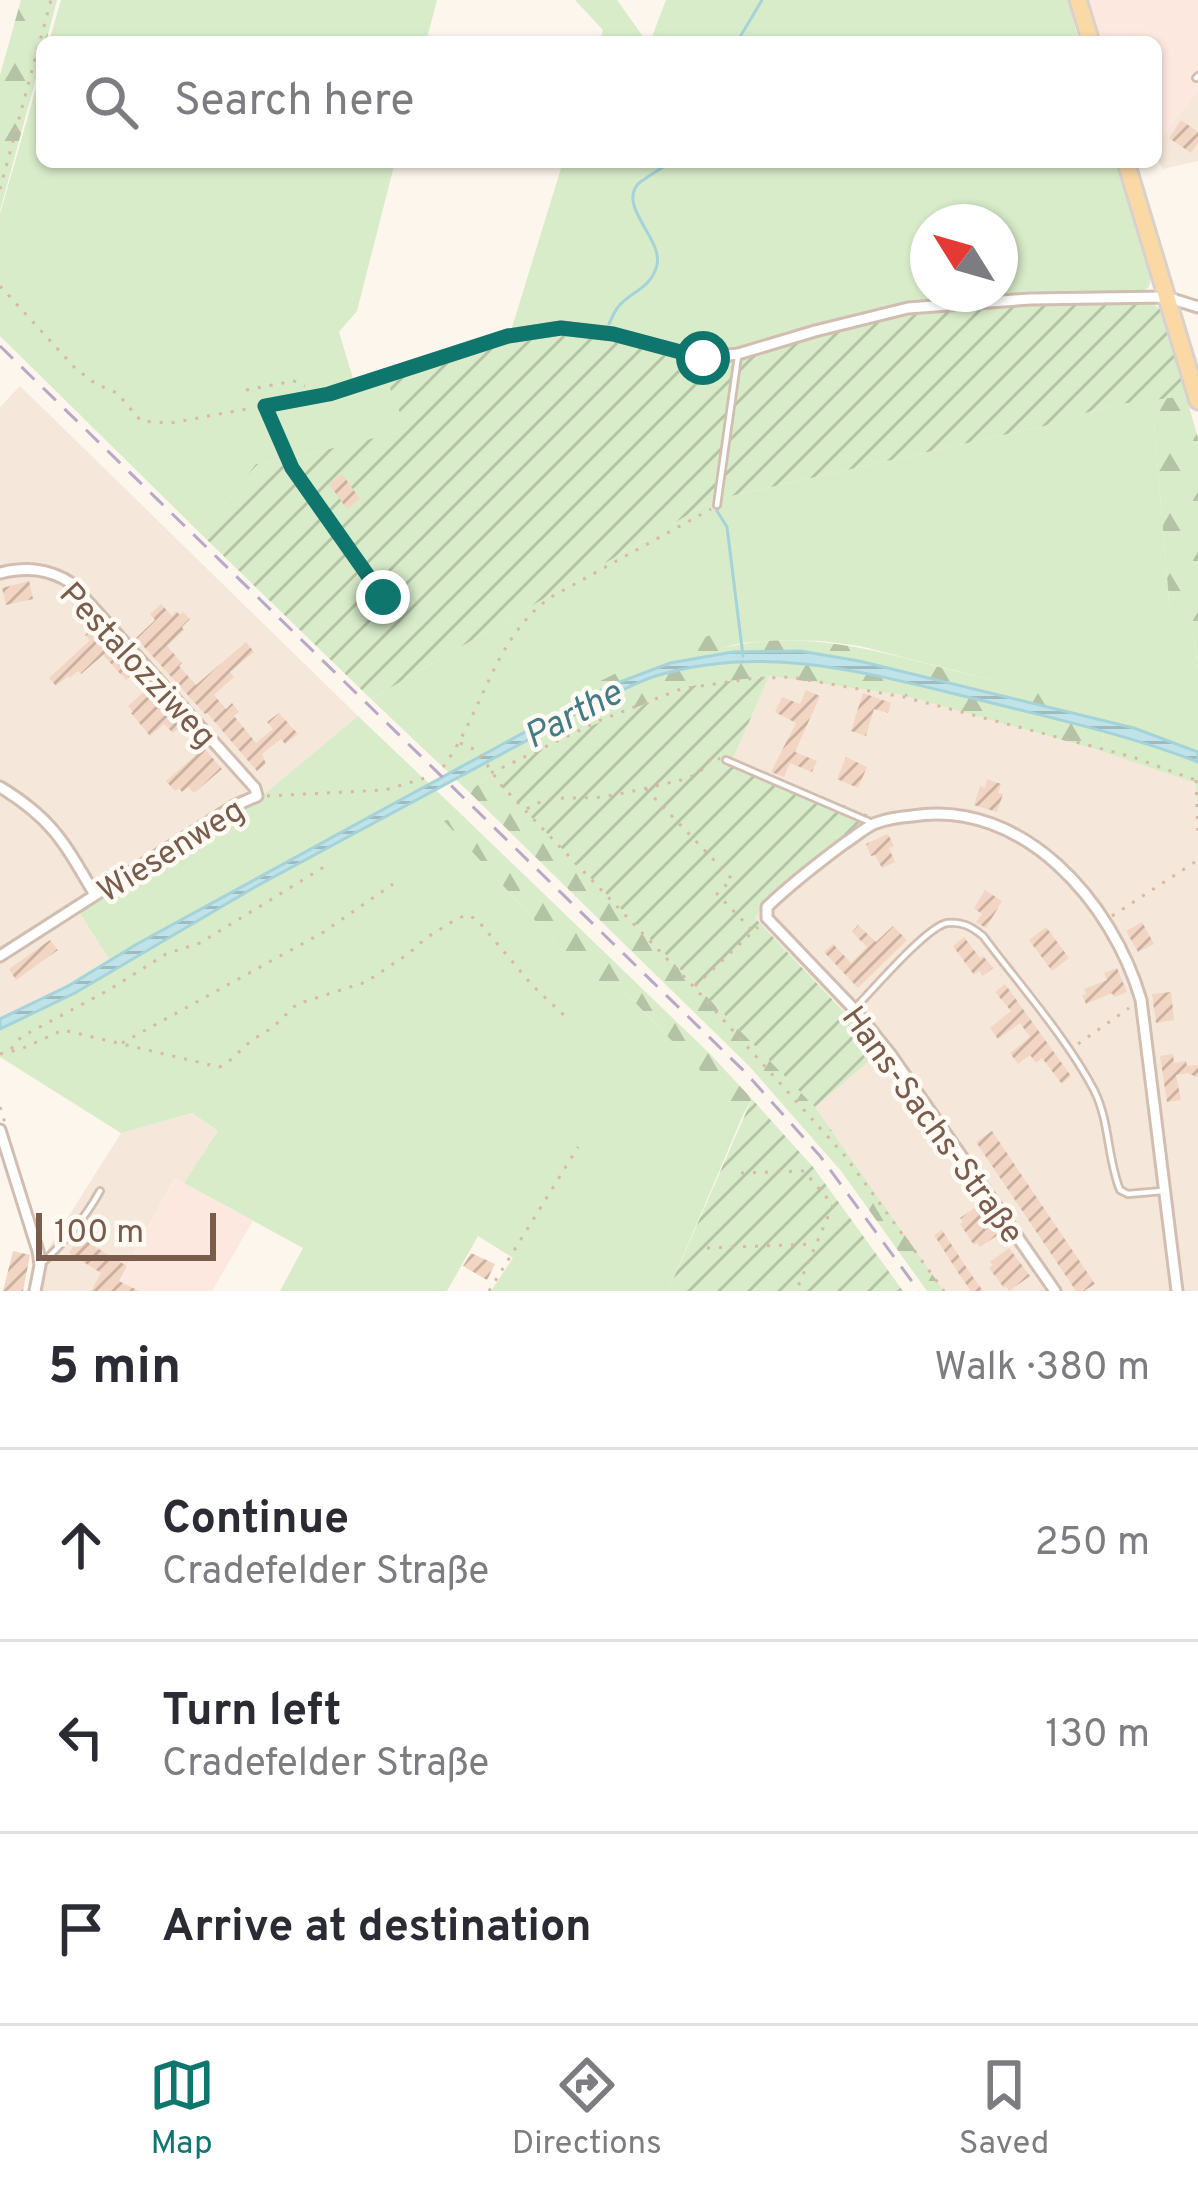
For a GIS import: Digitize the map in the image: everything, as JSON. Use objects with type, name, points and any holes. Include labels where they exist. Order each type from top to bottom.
[{"type":"main road","points":[[1078,0],[1088,36]]},
{"type":"main road","points":[[1128,168],[1198,401]]},
{"type":"street","points":[[265,406],[329,394],[508,336],[561,328],[613,334],[703,358],[738,354],[908,308],[1030,299],[1166,297],[1198,307]]},
{"type":"street","name":"Pestalozziweg","points":[[0,573],[28,568],[71,583],[255,788],[257,796]]},
{"type":"street","points":[[0,787],[44,817],[95,895]]},
{"type":"street","name":"Wiesenweg","points":[[0,956],[234,806],[257,796]]},
{"type":"street","points":[[767,912],[801,875],[874,823],[927,813],[1001,826],[1054,863],[1105,920],[1126,955],[1141,1000],[1178,1291]]},
{"type":"street","name":"Hans-Sachs-Straße","points":[[767,912],[891,1055],[1054,1291]]},
{"type":"street","points":[[0,1130],[40,1264],[35,1291]]},
{"type":"lane","points":[[717,505],[738,354]]},
{"type":"lane","points":[[726,760],[874,823]]},
{"type":"lane","points":[[854,1010],[936,927],[966,924],[983,936],[1094,1090],[1107,1124],[1120,1190],[1128,1194],[1166,1190]]},
{"type":"lane","points":[[40,1264],[60,1247],[100,1192]]},
{"type":"path","points":[[41,36],[51,0]]},
{"type":"path","points":[[0,189],[36,56]]},
{"type":"path","points":[[0,286],[75,368],[117,393],[141,422],[171,423],[265,406],[292,468],[383,597]]},
{"type":"path","points":[[246,390],[294,381],[306,386],[312,398]]},
{"type":"path","points":[[442,767],[460,743],[517,627],[532,610],[717,505]]},
{"type":"path","points":[[490,771],[681,689],[790,677],[904,697],[1133,757],[1197,780],[1198,836]]},
{"type":"path","points":[[460,743],[478,751],[490,771],[845,1156],[944,1291]]},
{"type":"path","points":[[526,810],[538,801],[598,797],[686,779],[699,773],[712,757],[726,760]]},
{"type":"path","name":"Wiesenweg","points":[[257,796],[385,790],[425,778]]},
{"type":"path","points":[[644,788],[732,879],[718,894],[753,931]]},
{"type":"path","points":[[1105,920],[1198,860]]},
{"type":"path","points":[[8,1052],[21,1037],[166,954],[200,943],[324,867]]},
{"type":"path","points":[[120,1043],[322,933],[393,884]]},
{"type":"path","points":[[694,987],[767,912]]},
{"type":"path","points":[[0,1054],[63,1030],[219,1067],[297,1004],[366,982],[426,938],[469,915],[569,1020]]},
{"type":"path","points":[[1069,1051],[1141,1000]]},
{"type":"path","points":[[489,1291],[578,1147]]},
{"type":"path","points":[[741,1173],[804,1171],[833,1205],[796,1291]]},
{"type":"path","points":[[707,1248],[817,1244]]},
{"type":"shaded area","points":[[1084,0],[1198,0],[1198,90],[1162,137],[1162,36],[1094,36]]},
{"type":"shaded area","points":[[1198,90],[1198,161],[1163,169],[1162,137]]},
{"type":"shaded area","points":[[20,386],[358,716],[257,800],[81,913],[109,959],[42,999],[0,1017],[0,407]]},
{"type":"shaded area","points":[[769,676],[902,695],[1118,756],[1195,783],[1198,1291],[944,1291],[815,1107],[881,1050],[755,918],[767,899],[872,817],[733,759]]},
{"type":"shaded area","points":[[192,1113],[219,1132],[184,1183],[174,1179],[114,1291],[39,1291],[48,1249],[121,1133]]},
{"type":"shaded area","points":[[175,1178],[253,1221],[212,1291],[114,1291]]},
{"type":"green space","points":[[21,0],[57,0],[48,36],[36,36],[36,78],[0,211],[0,75]]},
{"type":"green space","points":[[61,0],[437,0],[428,36],[51,36]]},
{"type":"green space","points":[[575,0],[617,0],[643,36],[602,36],[603,30]]},
{"type":"green space","points":[[666,0],[1068,0],[1077,36],[652,36]]},
{"type":"green space","points":[[36,88],[36,168],[393,168],[357,311],[339,332],[355,385],[385,376],[408,430],[256,464],[201,534],[0,336],[0,214]]},
{"type":"green space","points":[[561,168],[1118,168],[1151,278],[1144,290],[1018,302],[1018,204],[910,204],[910,312],[967,312],[738,358],[509,337]]},
{"type":"green space","points":[[1018,300],[1152,303],[1161,310],[1186,396],[1111,405],[1044,426],[705,505],[371,699],[201,534],[256,464],[407,430],[385,376],[508,336],[561,328],[613,334],[703,358],[908,308],[910,312],[1018,312]]},
{"type":"green space","points":[[1186,396],[1198,438],[1198,670],[1194,637],[1170,612],[1154,424],[1145,399]]},
{"type":"green space","points":[[1145,399],[1154,423],[1170,612],[1194,637],[1198,815],[1195,783],[1101,751],[1105,726],[1057,714],[1060,698],[860,646],[781,640],[659,652],[575,694],[593,725],[490,775],[469,792],[371,699],[705,505]]},
{"type":"green space","points":[[717,633],[723,648],[779,640],[834,644],[1061,697],[1058,714],[1105,726],[1101,751],[902,695],[769,676],[690,686],[593,725],[574,694],[659,652]]},
{"type":"green space","points":[[769,676],[733,759],[873,817],[767,899],[755,918],[881,1051],[815,1107],[490,775],[593,725],[690,686]]},
{"type":"green space","points":[[358,716],[462,815],[445,822],[559,947],[595,980],[624,991],[743,1115],[668,1291],[491,1291],[513,1258],[478,1236],[447,1291],[280,1291],[303,1248],[184,1183],[218,1131],[192,1113],[121,1133],[0,1057],[0,1017],[42,999],[109,959],[80,913],[257,800]]},
{"type":"green space","points":[[490,775],[815,1107],[944,1291],[927,1291],[841,1171],[749,1066],[469,792]]},
{"type":"green space","points":[[462,815],[710,1054],[752,1099],[743,1115],[624,991],[595,980],[559,947],[444,821]]},
{"type":"green space","points":[[752,1099],[813,1167],[903,1291],[668,1291]]},
{"type":"water","name":"Parthe","points":[[800,651],[1134,728],[1198,752],[1198,762],[1088,727],[858,672],[779,662],[699,666],[651,677],[600,701],[255,887],[75,993],[0,1029],[0,1019],[70,985],[609,686],[670,663],[733,652]]},
{"type":"building","points":[[1181,120],[1198,132],[1191,153],[1169,138]]},
{"type":"building","points":[[342,474],[360,499],[347,509],[329,484]]},
{"type":"building","points":[[29,581],[33,599],[6,605],[2,588]]},
{"type":"building","points":[[161,604],[172,616],[183,612],[190,619],[167,646],[196,685],[246,642],[254,652],[230,672],[234,677],[214,695],[226,709],[232,703],[239,712],[234,716],[256,743],[273,729],[267,722],[279,713],[298,734],[285,744],[281,739],[262,754],[266,764],[257,771],[136,638],[155,620],[150,614]]},
{"type":"building","points":[[95,627],[134,673],[126,680],[103,655],[81,674],[78,671],[56,686],[49,678],[90,640],[85,635]]},
{"type":"building","points":[[149,687],[183,725],[173,733],[164,724],[150,736],[131,713],[128,706]]},
{"type":"building","points":[[806,690],[820,696],[795,752],[817,761],[812,772],[790,763],[784,777],[771,772],[796,723],[775,712],[782,697],[800,704]]},
{"type":"building","points":[[863,693],[891,703],[888,713],[874,709],[866,736],[851,731]]},
{"type":"building","points":[[204,748],[222,769],[194,793],[188,787],[175,791],[166,781]]},
{"type":"building","points":[[846,757],[867,767],[858,788],[837,779]]},
{"type":"building","points":[[987,779],[1001,784],[997,812],[974,805]]},
{"type":"building","points":[[888,834],[895,862],[882,868],[866,844]]},
{"type":"building","points":[[985,890],[1002,901],[986,928],[976,922],[982,914],[974,908]]},
{"type":"building","points":[[1142,922],[1154,944],[1138,952],[1126,931]]},
{"type":"building","points":[[858,925],[876,942],[893,926],[907,940],[858,988],[824,952],[833,944],[851,963],[867,947],[852,932]]},
{"type":"building","points":[[1046,927],[1069,958],[1052,971],[1029,940]]},
{"type":"building","points":[[964,937],[993,968],[983,976],[979,971],[974,975],[953,946]]},
{"type":"building","points":[[50,940],[58,950],[16,980],[9,969]]},
{"type":"building","points":[[1117,968],[1127,992],[1086,1004],[1084,989],[1107,980],[1104,973]]},
{"type":"building","points":[[1005,984],[1071,1076],[1062,1084],[1042,1058],[1036,1063],[1030,1055],[1018,1064],[1010,1053],[1030,1037],[1020,1023],[998,1039],[990,1028],[1011,1011],[995,992]]},
{"type":"building","points":[[1171,992],[1174,1020],[1156,1023],[1152,994]]},
{"type":"building","points":[[1173,1054],[1174,1063],[1198,1065],[1198,1078],[1188,1073],[1176,1075],[1181,1100],[1167,1102],[1160,1056]]},
{"type":"building","points":[[992,1131],[1095,1284],[1084,1291],[1076,1291],[976,1142]]},
{"type":"building","points":[[980,1204],[998,1235],[980,1247],[974,1245],[960,1218]]},
{"type":"building","points":[[942,1230],[983,1291],[971,1291],[959,1274],[934,1235]]},
{"type":"building","points":[[79,1237],[127,1266],[119,1281],[139,1291],[91,1291],[101,1273],[69,1253]]},
{"type":"building","points":[[1009,1248],[1030,1276],[1009,1291],[989,1268]]},
{"type":"building","points":[[13,1251],[30,1255],[23,1291],[3,1291]]},
{"type":"building","points":[[471,1253],[495,1264],[487,1280],[463,1266]]},
{"type":"waterway","points":[[741,36],[762,0]]},
{"type":"waterway","points":[[609,324],[618,307],[645,285],[657,265],[633,193],[661,168]]},
{"type":"waterway","points":[[717,511],[727,527],[743,656]]},
{"type":"railway","points":[[0,346],[745,1072],[820,1156],[919,1291]]},
{"type":"route","points":[[383,597],[292,468],[265,406],[329,394],[508,336],[561,328],[613,334],[703,358]]}]
